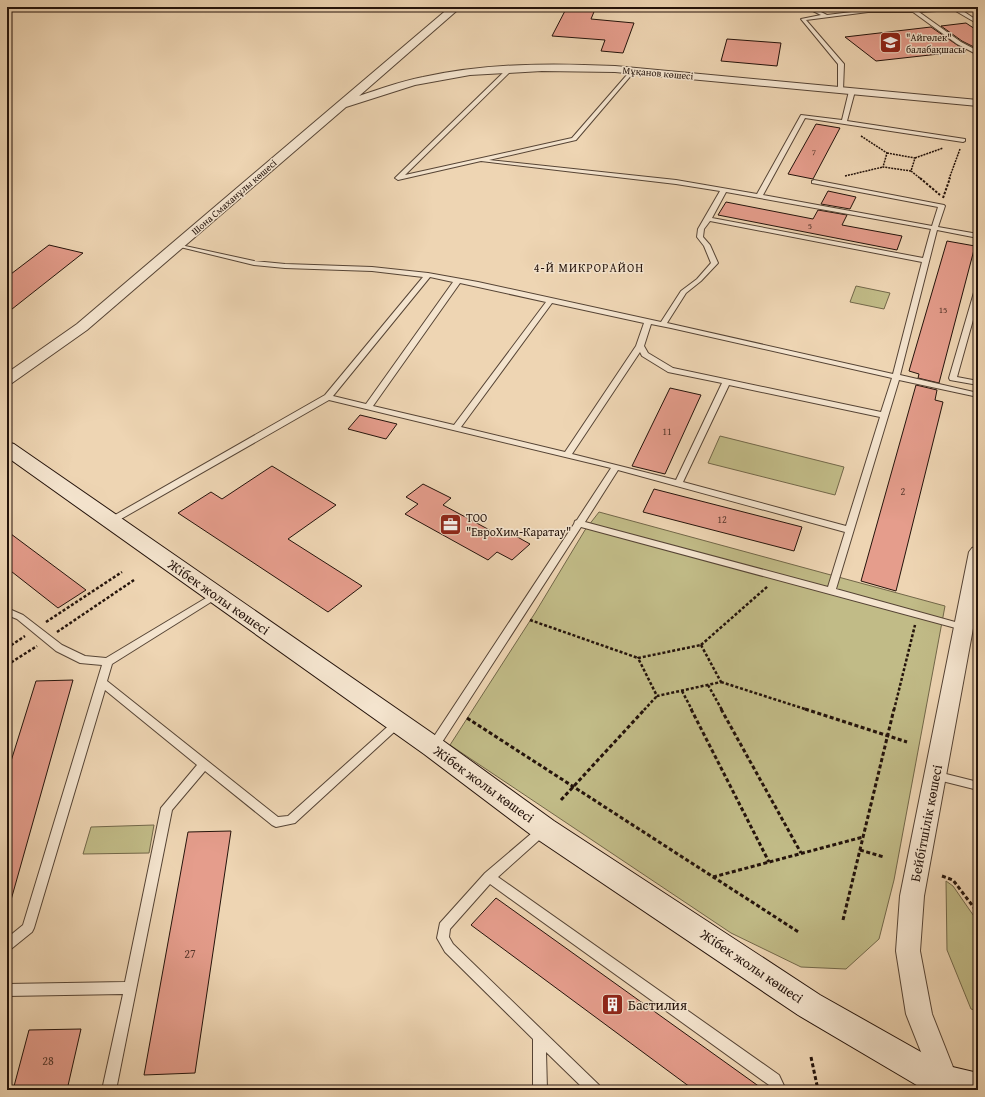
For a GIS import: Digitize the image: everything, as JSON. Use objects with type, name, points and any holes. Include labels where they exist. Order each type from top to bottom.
[{"type":"main road","name":"Жібек жолы көшесі","points":[[7,448],[433,747],[544,829],[810,1005],[948,1086],[978,1089]]},
{"type":"street","name":"Шона Смаханұлы көшесі","points":[[7,380],[82,327],[456,7]]},
{"type":"street","name":"Мұқанов көшесі","points":[[341,105],[420,80],[467,72],[511,68],[560,67],[632,71],[978,103]]},
{"type":"street","name":"Бейбітшілік көшесі","points":[[948,1086],[919,1014],[908,951],[912,896],[978,552]]},
{"type":"lane","points":[[807,7],[826,16]]},
{"type":"lane","points":[[840,90],[841,64],[803,18],[868,12],[954,8],[978,23]]},
{"type":"lane","points":[[914,11],[959,43],[978,52]]},
{"type":"lane","points":[[963,50],[978,60]]},
{"type":"lane","points":[[511,68],[398,178],[574,139],[632,71]]},
{"type":"lane","points":[[844,122],[852,91]]},
{"type":"lane","points":[[758,196],[803,116],[962,142]]},
{"type":"lane","points":[[479,160],[676,182],[978,236]]},
{"type":"lane","points":[[814,182],[942,206],[934,229],[896,376],[831,591]]},
{"type":"lane","points":[[663,324],[683,292],[699,280],[715,263],[707,245],[700,237],[701,229],[724,190]]},
{"type":"lane","points":[[708,219],[926,261]]},
{"type":"lane","points":[[178,245],[254,263],[372,269],[458,280],[550,301],[663,324],[978,395]]},
{"type":"lane","points":[[111,521],[328,397],[428,275]]},
{"type":"lane","points":[[368,407],[458,280]]},
{"type":"lane","points":[[978,289],[953,378],[978,383]]},
{"type":"lane","points":[[456,428],[550,301]]},
{"type":"lane","points":[[568,455],[640,346],[648,321]]},
{"type":"lane","points":[[640,346],[645,354],[671,370],[884,415]]},
{"type":"lane","points":[[678,483],[726,382]]},
{"type":"lane","points":[[328,397],[616,467],[849,530]]},
{"type":"lane","points":[[433,747],[616,467]]},
{"type":"lane","points":[[578,523],[963,627]]},
{"type":"lane","points":[[7,610],[20,617],[59,648],[83,660],[108,662],[216,595]]},
{"type":"lane","points":[[7,945],[28,928],[108,662]]},
{"type":"lane","points":[[102,682],[276,822],[291,820],[399,723]]},
{"type":"lane","points":[[109,1090],[167,808],[204,764]]},
{"type":"lane","points":[[934,775],[978,786]]},
{"type":"lane","points":[[544,829],[489,877],[444,927],[443,938],[448,948],[594,1090]]},
{"type":"lane","points":[[489,877],[774,1080],[780,1090]]},
{"type":"lane","points":[[7,990],[129,988]]},
{"type":"lane","points":[[539,1036],[540,1090]]},
{"type":"path","points":[[844,122],[869,142],[887,153],[915,158],[962,142]]},
{"type":"path","points":[[942,206],[943,198],[962,142]]},
{"type":"path","points":[[883,167],[887,153]]},
{"type":"path","points":[[912,171],[915,158]]},
{"type":"path","points":[[814,182],[883,167],[912,171],[943,198]]},
{"type":"path","points":[[7,648],[122,572]]},
{"type":"path","points":[[518,616],[638,658],[701,645],[778,577]]},
{"type":"path","points":[[7,665],[134,580]]},
{"type":"path","points":[[843,920],[917,615]]},
{"type":"path","points":[[701,645],[721,682]]},
{"type":"path","points":[[638,658],[657,696]]},
{"type":"path","points":[[561,800],[657,696],[721,682],[907,742]]},
{"type":"path","points":[[708,685],[801,853]]},
{"type":"path","points":[[682,691],[769,862]]},
{"type":"path","points":[[457,711],[800,933]]},
{"type":"path","points":[[713,877],[863,837]]},
{"type":"path","points":[[860,850],[884,857]]},
{"type":"path","points":[[942,876],[954,880],[978,914]]},
{"type":"path","points":[[811,1057],[818,1090]]},
{"type":"shaded area","points":[[856,286],[890,293],[884,309],[850,302]]},
{"type":"shaded area","points":[[720,436],[844,467],[835,495],[708,463]]},
{"type":"shaded area","points":[[599,512],[945,606],[894,880],[879,939],[846,969],[801,967],[731,933],[450,745],[535,613],[585,530]]},
{"type":"shaded area","points":[[154,825],[149,853],[83,854],[91,827]]},
{"type":"shaded area","points":[[946,881],[953,886],[978,922],[978,1011],[971,1009],[947,950]]},
{"type":"building","points":[[567,7],[596,7],[591,19],[634,23],[623,53],[601,51],[605,40],[552,36]]},
{"type":"building","points":[[966,23],[978,31],[978,49],[962,41],[941,26]]},
{"type":"building","points":[[931,27],[966,51],[876,61],[845,37]]},
{"type":"building","points":[[727,39],[781,43],[777,66],[721,61]]},
{"type":"building","points":[[816,124],[840,128],[813,179],[788,174]]},
{"type":"building","points":[[828,191],[856,197],[850,209],[821,204]]},
{"type":"building","points":[[726,202],[813,219],[818,210],[847,215],[842,225],[902,236],[897,250],[718,215]]},
{"type":"building","points":[[947,241],[975,246],[939,383],[918,378],[919,374],[909,371]]},
{"type":"building","points":[[49,245],[83,253],[7,313],[7,277]]},
{"type":"building","points":[[916,385],[937,390],[935,400],[943,402],[896,591],[861,581]]},
{"type":"building","points":[[670,388],[701,395],[665,474],[632,466]]},
{"type":"building","points":[[360,415],[397,424],[386,439],[348,429]]},
{"type":"building","points":[[272,466],[336,505],[288,539],[362,586],[328,612],[178,513],[211,492],[222,499]]},
{"type":"building","name":"ТОО \"ЕвроХим-Каратау\"","points":[[423,484],[451,498],[443,505],[497,534],[503,529],[530,544],[512,560],[497,552],[488,560],[405,514],[418,504],[406,497]]},
{"type":"building","points":[[654,489],[802,527],[794,551],[643,512]]},
{"type":"building","points":[[7,531],[86,590],[58,608],[7,568]]},
{"type":"building","points":[[73,680],[11,900],[7,899],[7,774],[36,681]]},
{"type":"building","points":[[231,831],[195,1073],[144,1075],[188,832]]},
{"type":"building","name":"Бастилия","points":[[496,898],[764,1090],[694,1090],[471,925]]},
{"type":"building","points":[[81,1029],[67,1090],[13,1090],[29,1030]]},
{"type":"place","name":"\"Айгөлек\" балабақшасы","points":[[891,43]]},
{"type":"place","name":"ТОО \"ЕвроХим-Каратау\"","points":[[450,524]]},
{"type":"place","name":"Бастилия","points":[[612,1005]]},
{"type":"district","name":"4-Й МИКРОРАЙОН","points":[[589,267]]}]
